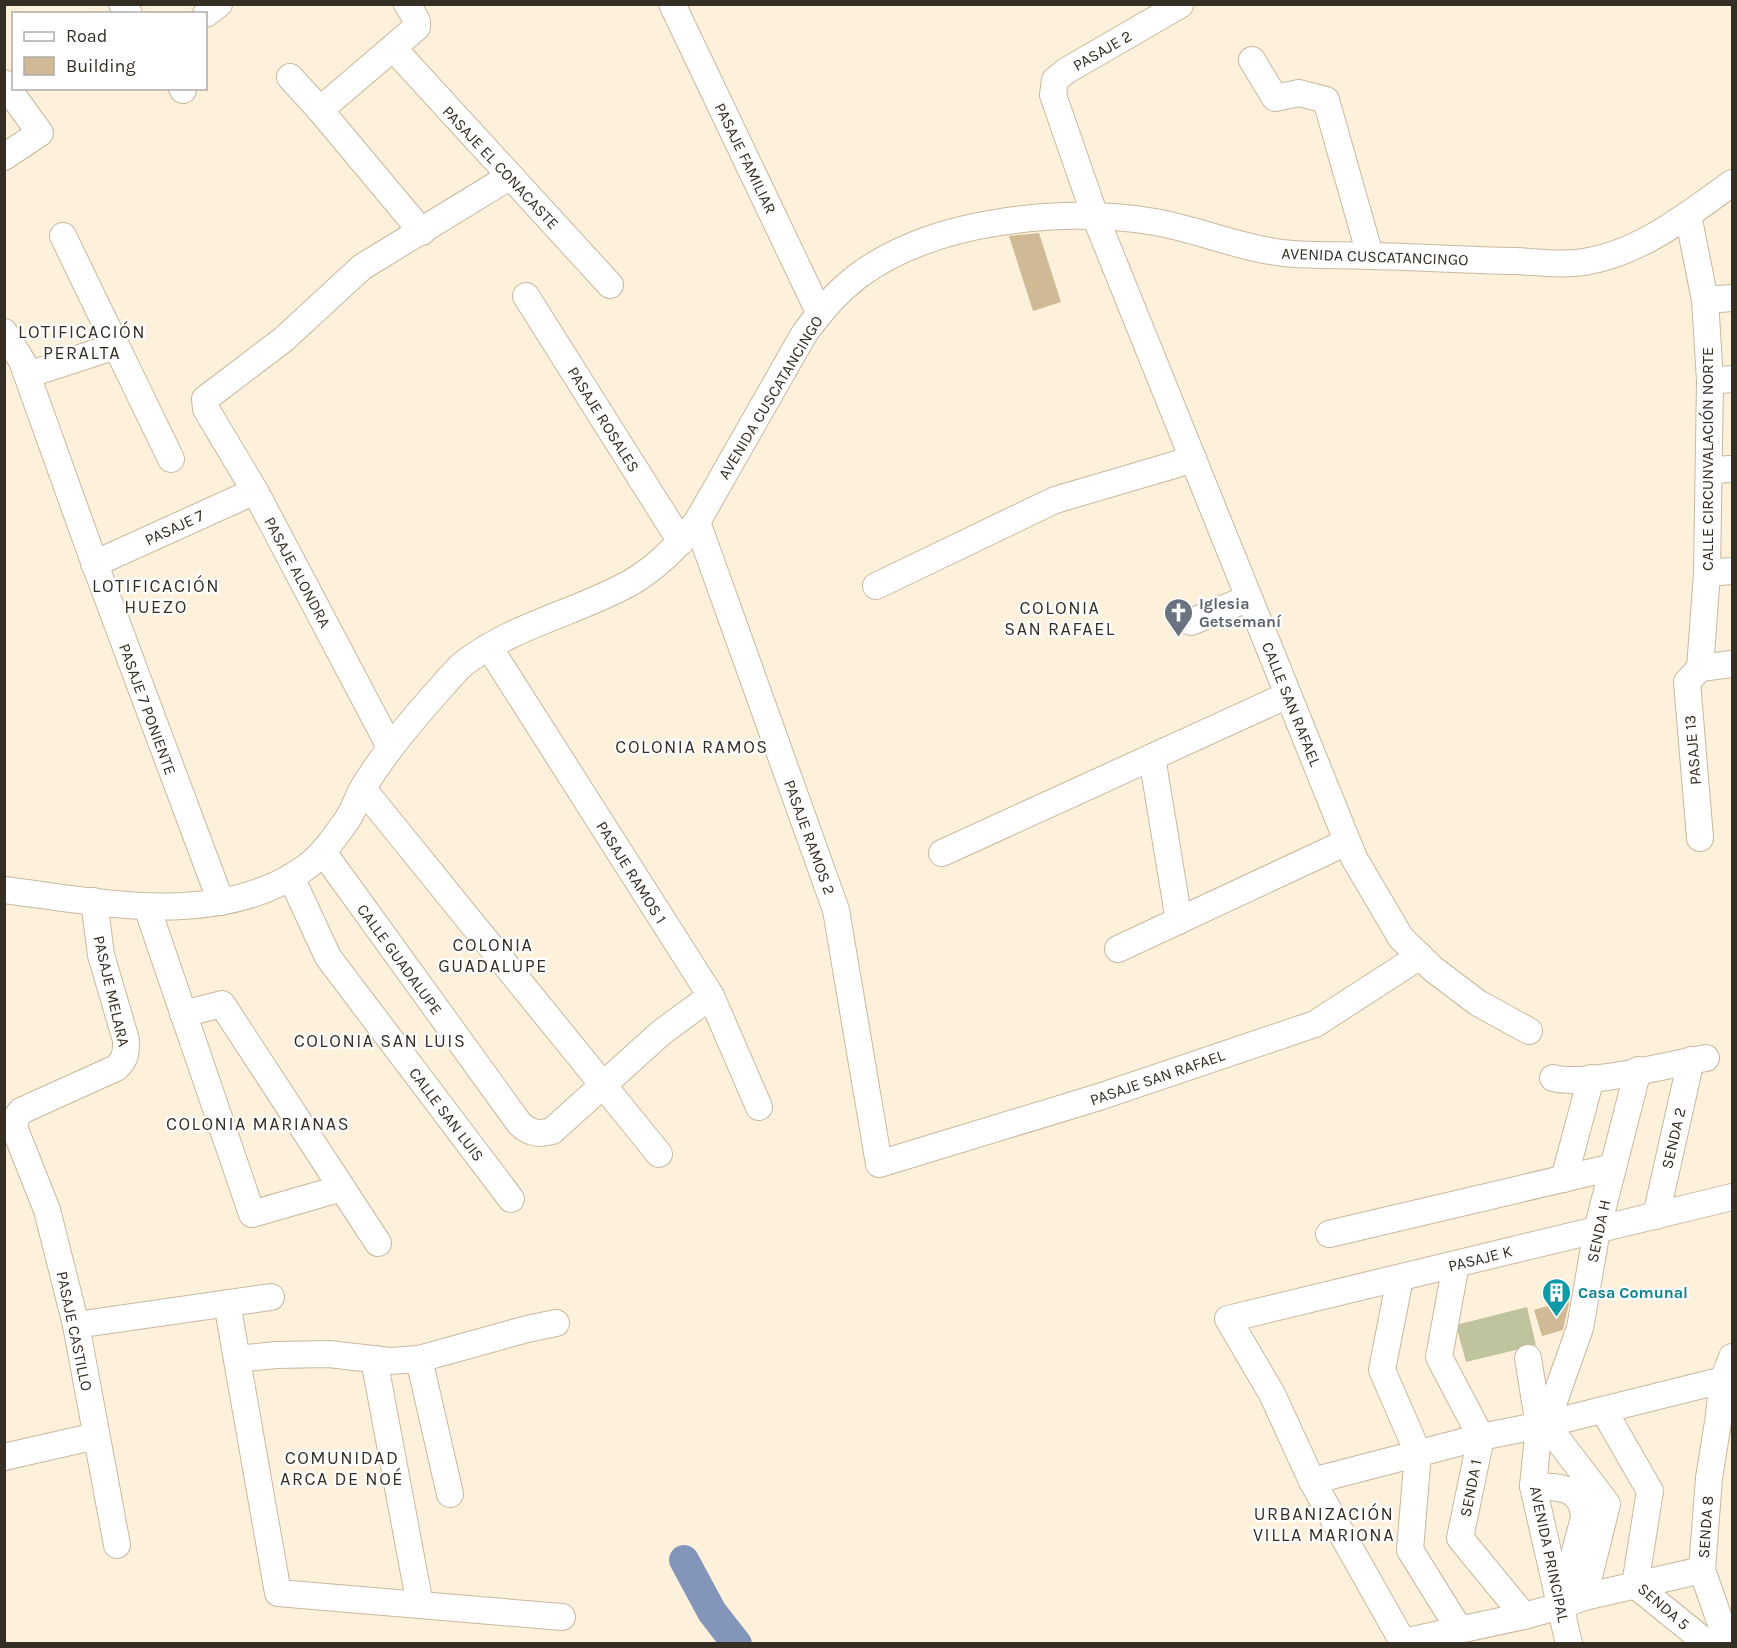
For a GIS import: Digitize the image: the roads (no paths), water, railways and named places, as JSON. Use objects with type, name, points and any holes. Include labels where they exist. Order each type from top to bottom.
[{"type":"street","points":[[207,13],[219,4]]},
{"type":"street","name":"PASAJE 2","points":[[1095,216],[1053,95],[1055,80],[1066,70],[1180,5]]},
{"type":"street","name":"PASAJE FAMILIAR","points":[[678,7],[819,312]]},
{"type":"street","points":[[320,110],[393,48],[412,16]]},
{"type":"street","name":"PASAJE EL CONACASTE","points":[[393,48],[610,285]]},
{"type":"street","points":[[1252,60],[1275,98],[1299,93],[1326,100],[1370,255]]},
{"type":"street","points":[[290,77],[422,232],[509,177]]},
{"type":"street","points":[[4,83],[40,133],[4,157]]},
{"type":"street","name":"AVENIDA CUSCATANCINGO","points":[[4,890],[94,902],[147,907],[183,907],[221,902],[259,891],[291,877],[306,867],[323,852],[348,818],[363,789],[390,747],[462,665],[489,647],[544,619],[631,583],[660,562],[681,542],[697,522],[819,312],[858,276],[909,246],[965,229],[1019,219],[1095,216],[1154,222],[1197,231],[1244,247],[1278,253],[1313,256],[1370,255],[1587,262],[1625,250],[1688,215],[1732,183]]},
{"type":"street","name":"CALLE CIRCUNVALACIÓN NORTE","points":[[1688,215],[1721,380],[1721,470],[1707,573],[1700,668]]},
{"type":"street","name":"CALLE SAN RAFAEL","points":[[1095,216],[1354,858],[1401,938],[1478,1003],[1529,1031]]},
{"type":"street","name":"PASAJE ALONDRA","points":[[390,747],[255,490],[206,409],[205,399],[284,339],[362,267],[422,232]]},
{"type":"street","points":[[63,236],[171,459]]},
{"type":"street","name":"PASAJE ROSALES","points":[[526,296],[681,542]]},
{"type":"street","points":[[1705,300],[1732,298]]},
{"type":"street","name":"PASAJE 7 PONIENTE","points":[[10,339],[27,375],[94,564],[221,902]]},
{"type":"street","points":[[27,375],[116,346]]},
{"type":"street","points":[[876,586],[1055,500],[1193,458]]},
{"type":"street","name":"PASAJE 7","points":[[94,564],[255,490]]},
{"type":"street","name":"PASAJE RAMOS 2","points":[[697,522],[836,910],[879,1164]]},
{"type":"street","points":[[1707,573],[1732,570]]},
{"type":"street","points":[[1191,622],[1249,598]]},
{"type":"street","name":"PASAJE RAMOS 1","points":[[489,647],[711,996],[759,1107]]},
{"type":"street","points":[[1700,668],[1732,664]]},
{"type":"street","name":"PASAJE 13","points":[[1700,668],[1686,682],[1700,838]]},
{"type":"street","points":[[942,853],[1288,695]]},
{"type":"street","points":[[1152,757],[1179,921]]},
{"type":"street","points":[[363,789],[659,1154]]},
{"type":"street","points":[[1118,949],[1347,842]]},
{"type":"street","name":"CALLE GUADALUPE","points":[[323,852],[527,1131],[536,1133],[552,1131],[603,1085]]},
{"type":"street","name":"CALLE SAN LUIS","points":[[291,877],[328,957],[511,1199]]},
{"type":"street","name":"PASAJE MELARA","points":[[11,1126],[21,1111],[116,1068],[126,1055],[126,1040],[101,955],[94,902]]},
{"type":"street","points":[[147,907],[252,1214],[342,1188]]},
{"type":"street","name":"PASAJE SAN RAFAEL","points":[[879,1164],[1099,1097],[1315,1024],[1420,956]]},
{"type":"street","points":[[603,1085],[663,1032],[711,996]]},
{"type":"street","points":[[183,1014],[222,1004],[378,1243]]},
{"type":"street","name":"SENDA 2","points":[[1638,1070],[1699,1059],[1656,1216]]},
{"type":"street","points":[[1553,1078],[1560,1080],[1591,1078],[1638,1070]]},
{"type":"street","name":"SENDA H","points":[[1543,1425],[1580,1328],[1597,1230],[1638,1070]]},
{"type":"street","points":[[1564,1179],[1591,1078]]},
{"type":"street","name":"PASAJE CASTILLO","points":[[11,1126],[47,1210],[76,1325],[117,1545]]},
{"type":"street","points":[[1329,1234],[1613,1167]]},
{"type":"street","name":"PASAJE K","points":[[1312,1481],[1272,1394],[1228,1319],[1732,1197]]},
{"type":"street","points":[[1456,1264],[1439,1357],[1481,1437]]},
{"type":"street","points":[[1400,1278],[1382,1370],[1418,1454],[1410,1550],[1459,1629]]},
{"type":"street","points":[[76,1325],[271,1297]]},
{"type":"street","points":[[227,1304],[278,1593],[561,1617]]},
{"type":"street","points":[[237,1359],[276,1355],[329,1354],[390,1361],[420,1359],[556,1323]]},
{"type":"street","name":"AVENIDA PRINCIPAL","points":[[1528,1358],[1543,1425],[1533,1486],[1569,1644]]},
{"type":"street","points":[[374,1359],[420,1605]]},
{"type":"street","points":[[420,1359],[450,1494]]},
{"type":"street","points":[[1702,1570],[1584,1597],[1524,1616],[1404,1643],[1312,1481],[1481,1437],[1604,1411],[1728,1369]]},
{"type":"street","name":"SENDA 8","points":[[1728,1369],[1709,1478],[1702,1570],[1728,1644]]},
{"type":"street","name":"SENDA 5","points":[[1604,1411],[1650,1491],[1635,1585],[1708,1644]]},
{"type":"street","points":[[1543,1425],[1595,1506],[1584,1597]]},
{"type":"street","points":[[4,1457],[96,1436]]},
{"type":"street","name":"SENDA 1","points":[[1481,1437],[1460,1538],[1524,1616]]},
{"type":"street","points":[[1533,1486],[1569,1490],[1581,1500],[1595,1506]]},
{"type":"street","points":[[1560,1606],[1584,1518],[1595,1506]]},
{"type":"waterway","points":[[684,1560],[712,1612],[737,1644]]},
{"type":"place","name":"Iglesia Getsemaní","points":[[1178,638]]},
{"type":"place","name":"Casa Comunal","points":[[1557,1318]]},
{"type":"district","name":"LOTIFICACIÓN PERALTA","points":[[82,342]]},
{"type":"district","name":"LOTIFICACIÓN HUEZO","points":[[156,596]]},
{"type":"district","name":"COLONIA SAN RAFAEL","points":[[1060,618]]},
{"type":"district","name":"COLONIA RAMOS","points":[[692,747]]},
{"type":"district","name":"COLONIA GUADALUPE","points":[[493,955]]},
{"type":"district","name":"COLONIA SAN LUIS","points":[[380,1041]]},
{"type":"district","name":"COLONIA MARIANAS","points":[[258,1124]]},
{"type":"district","name":"COMUNIDAD ARCA DE NOÉ","points":[[342,1468]]},
{"type":"district","name":"URBANIZACIÓN VILLA MARIONA","points":[[1324,1524]]}]
